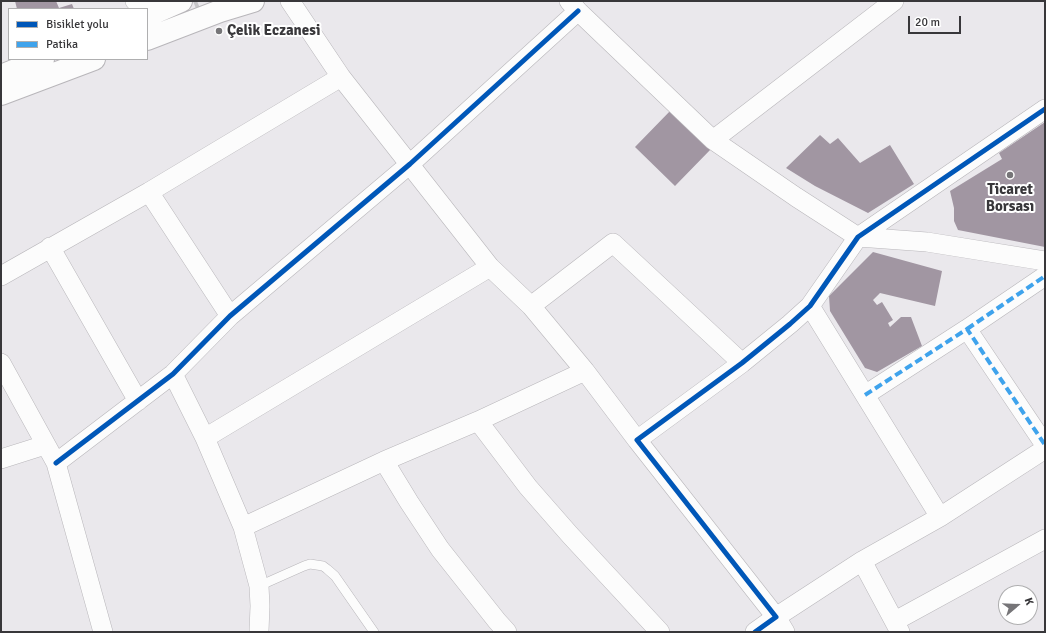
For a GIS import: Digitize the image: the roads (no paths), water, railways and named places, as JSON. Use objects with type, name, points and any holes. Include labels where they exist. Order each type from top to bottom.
[{"type":"main road","points":[[148,39],[220,11],[253,1]]},
{"type":"main road","points":[[1,76],[41,60]]},
{"type":"main road","points":[[1,94],[91,60]]},
{"type":"street","points":[[135,1],[164,9]]},
{"type":"street","points":[[290,1],[341,77],[490,267],[531,306],[585,371],[780,624]]},
{"type":"street","points":[[713,140],[894,1]]},
{"type":"street","points":[[56,463],[173,374],[230,316],[410,164],[574,6],[713,140],[796,197],[858,237],[927,242],[1045,261]]},
{"type":"street","points":[[1,276],[149,192],[341,77]]},
{"type":"street","points":[[637,440],[742,363],[810,306],[858,237],[1045,109]]},
{"type":"street","points":[[149,192],[230,316]]},
{"type":"street","points":[[531,306],[613,243],[742,363]]},
{"type":"street","points":[[50,247],[138,401]]},
{"type":"street","points":[[205,438],[490,267]]},
{"type":"street","points":[[864,395],[967,329],[1045,276]]},
{"type":"street","points":[[810,306],[940,517]]},
{"type":"street","points":[[967,329],[1045,445]]},
{"type":"street","points":[[1,363],[56,463],[103,632]]},
{"type":"street","points":[[243,527],[384,461],[478,422],[585,371]]},
{"type":"street","points":[[173,374],[205,438],[243,527],[259,586],[260,606],[258,632]]},
{"type":"street","points":[[478,422],[564,529],[660,632]]},
{"type":"street","points":[[1,459],[45,445]]},
{"type":"street","points":[[755,632],[780,624],[862,560],[940,517],[1045,449]]},
{"type":"street","points":[[384,461],[440,549],[507,632]]},
{"type":"street","points":[[862,560],[898,626],[1045,540]]},
{"type":"lane","points":[[259,586],[310,564],[323,566],[328,568],[335,576],[374,632]]},
{"type":"tunnel","points":[[163,15],[197,1]]},
{"type":"place","name":"Çelik Eczanesi","points":[[219,31]]},
{"type":"place","name":"Ticaret Borsası","points":[[1010,175]]}]
